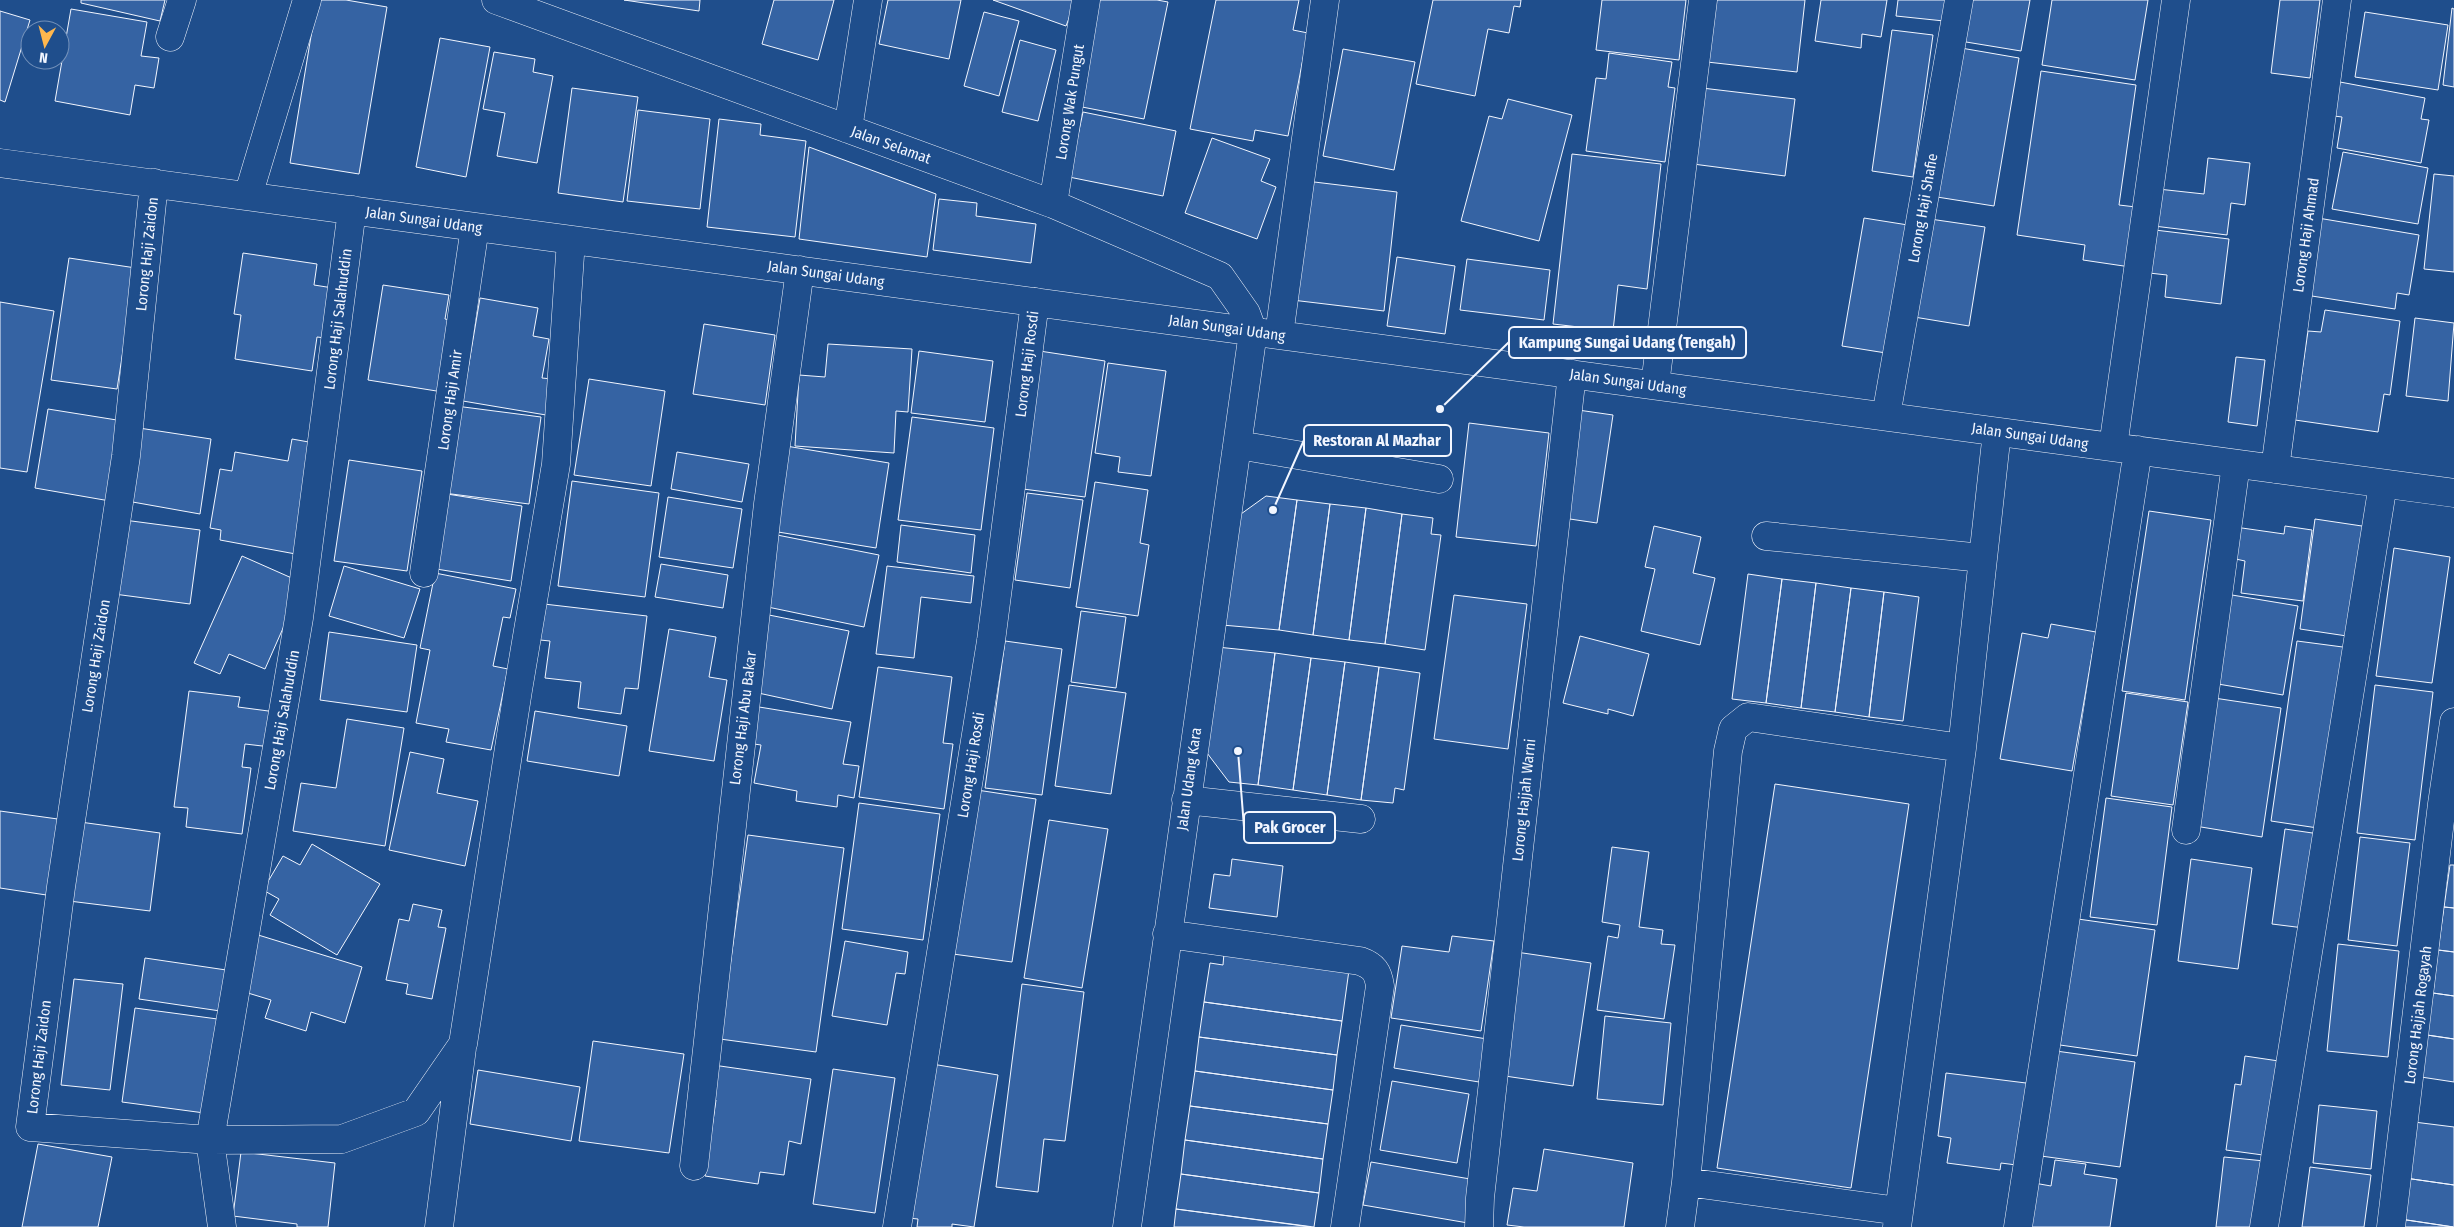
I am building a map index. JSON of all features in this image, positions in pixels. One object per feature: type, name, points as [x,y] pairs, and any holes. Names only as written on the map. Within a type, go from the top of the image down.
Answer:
[{"type":"street","points":[[170,37],[182,0]]},
{"type":"street","points":[[248,196],[307,0]]},
{"type":"street","name":"Jalan Selamat","points":[[496,0],[1053,204],[1220,276],[1246,313],[1266,333]]},
{"type":"street","points":[[848,129],[868,0]]},
{"type":"street","name":"Lorong Wak Pungut","points":[[1053,204],[1086,0]]},
{"type":"street","name":"Jalan Udang Kara","points":[[1128,1227],[1186,800],[1238,444],[1266,333],[1325,0]]},
{"type":"street","points":[[1655,385],[1703,0]]},
{"type":"street","name":"Lorong Haji Shafie","points":[[1886,416],[1959,0]]},
{"type":"street","points":[[2018,1227],[2126,449],[2176,0]]},
{"type":"street","name":"Lorong Haji Ahmad","points":[[2275,469],[2337,0]]},
{"type":"street","name":"Jalan Sungai Udang","points":[[0,163],[2454,493]]},
{"type":"street","name":"Lorong Haji Zaidon","points":[[154,183],[126,456],[61,886],[30,1127],[210,1140]]},
{"type":"street","name":"Lorong Haji Salahuddin","points":[[222,1227],[210,1140],[299,618],[352,210]]},
{"type":"street","name":"Lorong Haji Amir","points":[[424,573],[475,227]]},
{"type":"street","points":[[439,1227],[463,1044],[518,690],[556,464],[571,240]]},
{"type":"street","name":"Lorong Haji Abu Bakar","points":[[694,1166],[768,504],[800,270]]},
{"type":"street","name":"Lorong Haji Rosdi","points":[[897,1227],[990,640],[1035,302]]},
{"type":"street","name":"Lorong Hajjah Warni","points":[[1479,1227],[1480,1198],[1511,929],[1537,672],[1572,374]]},
{"type":"street","points":[[1686,1182],[1898,1219],[1962,748],[1996,432]]},
{"type":"street","points":[[1238,444],[1439,479]]},
{"type":"street","points":[[2186,830],[2236,464]]},
{"type":"street","points":[[2264,1227],[2384,484]]},
{"type":"street","points":[[1766,536],[1982,558]]},
{"type":"street","points":[[1680,1227],[1728,751],[1733,728],[1748,717],[1962,748]]},
{"type":"street","name":"Lorong Hajjah Rogayah","points":[[2391,1227],[2442,804],[2454,722]]},
{"type":"street","points":[[1186,800],[1361,818]]},
{"type":"street","points":[[1168,934],[1360,960],[1371,965],[1378,975],[1380,986],[1345,1227]]},
{"type":"street","points":[[210,1140],[342,1139],[416,1112],[463,1044]]},
{"type":"building","points":[[81,0],[165,0],[160,21],[81,3]]},
{"type":"building","points":[[317,0],[346,0],[387,7],[359,174],[290,163]]},
{"type":"building","points":[[624,0],[700,0],[699,11]]},
{"type":"building","points":[[774,0],[834,0],[818,60],[762,44]]},
{"type":"building","points":[[888,0],[961,0],[949,59],[879,44]]},
{"type":"building","points":[[993,0],[1076,0],[1066,26]]},
{"type":"building","points":[[1098,0],[1157,0],[1168,2],[1144,119],[1077,106]]},
{"type":"building","points":[[1216,0],[1299,0],[1293,30],[1308,33],[1288,136],[1255,130],[1253,141],[1190,129]]},
{"type":"building","points":[[1433,0],[1521,0],[1520,7],[1514,6],[1509,33],[1488,29],[1475,96],[1416,84]]},
{"type":"building","points":[[1602,0],[1686,0],[1679,60],[1596,50]]},
{"type":"building","points":[[1714,0],[1805,0],[1797,72],[1707,62]]},
{"type":"building","points":[[1821,0],[1887,0],[1881,37],[1862,34],[1861,48],[1815,41]]},
{"type":"building","points":[[1898,0],[1946,0],[1944,21],[1896,16]]},
{"type":"building","points":[[1966,0],[2030,0],[2021,51],[1960,41]]},
{"type":"building","points":[[2052,0],[2148,0],[2135,80],[2042,65]]},
{"type":"building","points":[[2280,0],[2320,0],[2310,78],[2271,73]]},
{"type":"building","points":[[2452,8],[2454,9],[2454,87],[2443,85]]},
{"type":"building","points":[[71,9],[147,22],[141,56],[159,58],[154,88],[135,85],[130,115],[55,101],[60,70],[70,70],[69,20]]},
{"type":"building","points":[[0,11],[30,20],[20,20],[20,53],[5,102],[0,100]]},
{"type":"building","points":[[984,12],[1019,21],[999,96],[964,86]]},
{"type":"building","points":[[2365,12],[2448,25],[2438,90],[2355,77]]},
{"type":"building","points":[[1892,30],[1933,35],[1913,177],[1872,171]]},
{"type":"building","points":[[440,38],[490,47],[466,177],[416,167]]},
{"type":"building","points":[[1020,40],[1056,50],[1038,121],[1002,112]]},
{"type":"building","points":[[1961,48],[2019,58],[1994,206],[1937,197]]},
{"type":"building","points":[[1343,49],[1415,62],[1394,170],[1323,156]]},
{"type":"building","points":[[494,52],[535,59],[533,72],[553,76],[537,163],[497,156],[505,113],[483,109]]},
{"type":"building","points":[[1609,53],[1672,62],[1668,87],[1675,88],[1665,162],[1586,151],[1596,78],[1606,79]]},
{"type":"building","points":[[2041,71],[2136,85],[2119,205],[2153,209],[2144,269],[2083,260],[2085,245],[2017,235]]},
{"type":"building","points":[[2340,82],[2425,98],[2421,119],[2429,120],[2421,163],[2337,148],[2342,117],[2334,116]]},
{"type":"building","points":[[572,88],[638,97],[623,202],[558,193]]},
{"type":"building","points":[[1702,88],[1795,99],[1785,176],[1693,164]]},
{"type":"building","points":[[1508,99],[1572,115],[1539,241],[1461,221],[1489,116],[1502,119]]},
{"type":"building","points":[[638,110],[710,119],[700,209],[627,201]]},
{"type":"building","points":[[1083,112],[1176,131],[1163,196],[1069,177]]},
{"type":"building","points":[[719,119],[761,124],[760,135],[806,141],[795,237],[707,227]]},
{"type":"building","points":[[1212,138],[1270,159],[1261,181],[1276,187],[1257,239],[1185,213]]},
{"type":"building","points":[[809,147],[936,194],[927,257],[799,239]]},
{"type":"building","points":[[2343,152],[2428,168],[2418,224],[2332,209]]},
{"type":"building","points":[[1572,154],[1661,164],[1647,289],[1618,285],[1613,331],[1553,324]]},
{"type":"building","points":[[2208,158],[2250,163],[2245,205],[2231,203],[2227,235],[2154,226],[2158,189],[2204,194]]},
{"type":"building","points":[[2434,174],[2454,176],[2454,272],[2424,269]]},
{"type":"building","points":[[1306,181],[1397,192],[1384,311],[1292,300]]},
{"type":"building","points":[[939,199],[977,203],[976,216],[1036,224],[1031,263],[933,250]]},
{"type":"building","points":[[2312,217],[2419,235],[2409,295],[2397,293],[2395,309],[2299,294]]},
{"type":"building","points":[[1864,218],[1908,225],[1886,353],[1842,346]]},
{"type":"building","points":[[1930,219],[1985,227],[1969,326],[1914,317]]},
{"type":"building","points":[[2155,230],[2229,239],[2221,304],[2165,297],[2167,275],[2149,273]]},
{"type":"building","points":[[243,253],[317,264],[314,285],[333,288],[326,338],[317,337],[312,371],[235,359],[241,315],[234,314]]},
{"type":"building","points":[[1397,257],[1455,266],[1445,334],[1387,326]]},
{"type":"building","points":[[69,258],[136,268],[117,389],[51,380]]},
{"type":"building","points":[[1467,259],[1550,270],[1544,320],[1460,310]]},
{"type":"building","points":[[383,285],[449,295],[445,319],[460,322],[449,393],[368,380]]},
{"type":"building","points":[[480,298],[538,308],[533,336],[549,339],[542,378],[552,379],[546,415],[451,399],[467,375]]},
{"type":"building","points":[[0,302],[54,311],[27,472],[0,468]]},
{"type":"building","points":[[2325,310],[2400,321],[2390,395],[2384,394],[2378,432],[2295,420],[2308,331],[2321,332]]},
{"type":"building","points":[[2415,318],[2454,323],[2448,401],[2406,396]]},
{"type":"building","points":[[704,324],[775,335],[765,405],[693,394]]},
{"type":"building","points":[[828,344],[912,349],[908,412],[896,411],[894,453],[795,446],[799,375],[825,377]]},
{"type":"building","points":[[1033,350],[1105,361],[1085,497],[1023,489]]},
{"type":"building","points":[[919,351],[993,361],[985,422],[911,413]]},
{"type":"building","points":[[2236,357],[2265,360],[2257,426],[2228,422]]},
{"type":"building","points":[[1108,363],[1166,371],[1151,476],[1118,472],[1120,457],[1095,453]]},
{"type":"building","points":[[589,379],[665,391],[651,486],[574,475]]},
{"type":"building","points":[[448,405],[541,417],[529,504],[436,492]]},
{"type":"building","points":[[48,409],[123,421],[110,501],[35,488]]},
{"type":"building","points":[[1578,410],[1613,415],[1597,523],[1563,518]]},
{"type":"building","points":[[912,417],[994,428],[981,530],[898,520]]},
{"type":"building","points":[[1469,423],[1549,433],[1536,546],[1456,537]]},
{"type":"building","points":[[139,428],[211,439],[200,514],[127,501]]},
{"type":"building","points":[[292,439],[320,444],[301,555],[220,540],[221,530],[210,528],[220,469],[232,471],[235,452],[288,461]]},
{"type":"building","points":[[786,446],[889,463],[876,548],[772,531]]},
{"type":"building","points":[[677,452],[749,464],[742,502],[671,489]]},
{"type":"building","points":[[349,460],[422,471],[407,571],[334,561]]},
{"type":"building","points":[[572,481],[659,493],[645,597],[558,586]]},
{"type":"building","points":[[1095,482],[1148,490],[1140,543],[1149,545],[1138,616],[1076,607]]},
{"type":"building","points":[[441,493],[522,506],[511,581],[430,568]]},
{"type":"building","points":[[1027,493],[1083,500],[1070,588],[1015,580]]},
{"type":"building","points":[[1266,496],[1297,500],[1279,630],[1222,625],[1234,519]]},
{"type":"building","points":[[668,497],[742,509],[733,568],[659,557]]},
{"type":"building","points":[[1297,500],[1330,504],[1313,635],[1279,630]]},
{"type":"building","points":[[1330,504],[1366,508],[1349,640],[1313,635]]},
{"type":"building","points":[[1366,508],[1402,514],[1385,644],[1349,640]]},
{"type":"building","points":[[2149,511],[2211,520],[2185,700],[2122,691]]},
{"type":"building","points":[[1402,514],[1433,518],[1431,534],[1441,535],[1425,650],[1385,644]]},
{"type":"building","points":[[2315,519],[2382,529],[2367,639],[2300,629]]},
{"type":"building","points":[[124,520],[200,530],[190,604],[114,594]]},
{"type":"building","points":[[901,525],[975,535],[971,573],[897,562]]},
{"type":"building","points":[[1654,526],[1701,537],[1693,573],[1715,578],[1700,645],[1641,631],[1655,569],[1645,567]]},
{"type":"building","points":[[2285,526],[2312,530],[2303,601],[2241,593],[2245,561],[2231,558],[2235,527],[2284,534]]},
{"type":"building","points":[[772,534],[879,555],[864,627],[758,605]]},
{"type":"building","points":[[2394,548],[2450,557],[2432,683],[2376,676]]},
{"type":"building","points":[[242,556],[303,583],[265,669],[229,654],[220,674],[194,663]]},
{"type":"building","points":[[661,564],[728,575],[723,608],[655,597]]},
{"type":"building","points":[[344,566],[420,589],[404,638],[329,616]]},
{"type":"building","points":[[887,566],[974,576],[971,603],[921,597],[914,658],[876,654]]},
{"type":"building","points":[[435,573],[516,589],[510,618],[503,617],[493,666],[508,669],[491,750],[446,742],[449,729],[416,723],[430,650],[420,648]]},
{"type":"building","points":[[1748,574],[1782,579],[1766,703],[1732,699]]},
{"type":"building","points":[[1782,579],[1816,583],[1801,708],[1766,703]]},
{"type":"building","points":[[1816,583],[1851,588],[1835,712],[1801,708]]},
{"type":"building","points":[[1851,588],[1884,592],[1869,717],[1835,712]]},
{"type":"building","points":[[1884,592],[1919,597],[1903,721],[1869,717]]},
{"type":"building","points":[[2226,594],[2298,606],[2283,695],[2212,683]]},
{"type":"building","points":[[1454,595],[1527,604],[1508,749],[1434,739]]},
{"type":"building","points":[[544,604],[647,616],[638,689],[625,688],[621,714],[578,708],[581,682],[545,678],[550,641],[540,640]]},
{"type":"building","points":[[1081,611],[1126,617],[1116,688],[1071,682]]},
{"type":"building","points":[[764,614],[849,631],[832,709],[749,691]]},
{"type":"building","points":[[2051,624],[2096,632],[2072,771],[2000,759],[2022,633],[2048,638]]},
{"type":"building","points":[[669,629],[716,637],[709,677],[727,680],[714,761],[649,751]]},
{"type":"building","points":[[329,632],[417,645],[407,712],[320,700]]},
{"type":"building","points":[[1580,636],[1649,654],[1633,716],[1608,709],[1608,714],[1563,703]]},
{"type":"building","points":[[1005,641],[1062,649],[1042,795],[985,788]]},
{"type":"building","points":[[2297,641],[2358,649],[2331,830],[2271,821]]},
{"type":"building","points":[[1217,647],[1275,653],[1258,785],[1229,782],[1204,749]]},
{"type":"building","points":[[1275,653],[1311,658],[1293,790],[1258,785]]},
{"type":"building","points":[[1311,658],[1345,662],[1327,795],[1293,790]]},
{"type":"building","points":[[1345,662],[1379,667],[1361,800],[1327,795]]},
{"type":"building","points":[[878,667],[952,677],[943,743],[953,744],[944,809],[859,797]]},
{"type":"building","points":[[1379,667],[1420,673],[1404,790],[1395,788],[1393,803],[1361,800]]},
{"type":"building","points":[[1069,685],[1126,693],[1111,794],[1055,786]]},
{"type":"building","points":[[2375,685],[2433,692],[2415,840],[2357,833]]},
{"type":"building","points":[[189,691],[240,697],[238,707],[276,712],[271,747],[245,744],[242,767],[251,768],[242,834],[186,827],[188,808],[174,807]]},
{"type":"building","points":[[2126,693],[2188,702],[2173,805],[2111,796]]},
{"type":"building","points":[[2214,698],[2281,708],[2262,837],[2195,826]]},
{"type":"building","points":[[753,706],[851,722],[843,764],[859,766],[854,798],[838,795],[837,807],[796,801],[797,791],[754,783],[761,745],[747,743]]},
{"type":"building","points":[[535,711],[627,726],[619,776],[527,761]]},
{"type":"building","points":[[347,719],[404,728],[385,846],[293,831],[301,783],[336,788]]},
{"type":"building","points":[[410,752],[444,759],[437,793],[478,801],[465,866],[389,850]]},
{"type":"building","points":[[1775,784],[1909,804],[1851,1188],[1717,1168]]},
{"type":"building","points":[[977,790],[1036,799],[1012,962],[953,954]]},
{"type":"building","points":[[2106,798],[2172,807],[2157,925],[2090,917]]},
{"type":"building","points":[[859,803],[940,814],[923,940],[842,929]]},
{"type":"building","points":[[0,811],[65,820],[53,896],[0,888]]},
{"type":"building","points":[[1049,820],[1108,829],[1082,988],[1024,978]]},
{"type":"building","points":[[80,822],[160,833],[150,911],[69,901]]},
{"type":"building","points":[[2285,829],[2333,836],[2320,930],[2272,924]]},
{"type":"building","points":[[748,835],[844,848],[816,1052],[720,1039]]},
{"type":"building","points":[[2360,837],[2410,843],[2397,946],[2348,940]]},
{"type":"building","points":[[312,844],[380,884],[337,955],[270,915],[279,899],[263,890],[283,856],[300,865]]},
{"type":"building","points":[[1612,847],[1649,852],[1639,927],[1663,930],[1661,944],[1675,945],[1664,1019],[1597,1010],[1608,936],[1618,938],[1620,925],[1602,922]]},
{"type":"building","points":[[1232,859],[1283,866],[1277,917],[1209,908],[1214,874],[1230,876]]},
{"type":"building","points":[[2191,859],[2252,868],[2238,969],[2178,961]]},
{"type":"building","points":[[2450,865],[2454,865],[2454,908],[2444,907]]},
{"type":"building","points":[[413,904],[442,910],[438,927],[446,928],[432,999],[406,994],[408,984],[386,980],[399,919],[409,921]]},
{"type":"building","points":[[2444,907],[2454,908],[2454,952],[2438,950]]},
{"type":"building","points":[[2078,919],[2155,930],[2137,1056],[2060,1045]]},
{"type":"building","points":[[255,934],[362,967],[345,1023],[311,1012],[306,1031],[265,1018],[271,1000],[238,990]]},
{"type":"building","points":[[1452,936],[1494,941],[1481,1031],[1391,1018],[1402,946],[1449,952]]},
{"type":"building","points":[[845,941],[908,952],[905,974],[896,973],[887,1025],[832,1016]]},
{"type":"building","points":[[2338,944],[2399,951],[2388,1057],[2327,1051]]},
{"type":"building","points":[[2438,950],[2454,952],[2454,996],[2433,993]]},
{"type":"building","points":[[1516,952],[1591,963],[1573,1086],[1498,1075]]},
{"type":"building","points":[[1224,953],[1349,970],[1342,1021],[1204,1002],[1210,963],[1223,965]]},
{"type":"building","points":[[145,958],[233,971],[227,1012],[139,999]]},
{"type":"building","points":[[74,979],[123,984],[110,1090],[61,1085]]},
{"type":"building","points":[[1022,984],[1084,992],[1065,1141],[1044,1139],[1038,1192],[996,1187]]},
{"type":"building","points":[[2433,993],[2454,996],[2454,1039],[2427,1035]]},
{"type":"building","points":[[1204,1002],[1342,1021],[1337,1055],[1199,1037]]},
{"type":"building","points":[[135,1008],[225,1020],[212,1114],[122,1102]]},
{"type":"building","points":[[1605,1016],[1671,1023],[1663,1105],[1597,1099]]},
{"type":"building","points":[[1401,1025],[1487,1039],[1479,1082],[1394,1068]]},
{"type":"building","points":[[2427,1035],[2454,1039],[2454,1082],[2421,1077]]},
{"type":"building","points":[[1199,1037],[1337,1055],[1333,1090],[1195,1071]]},
{"type":"building","points":[[593,1041],[684,1054],[669,1153],[579,1141]]},
{"type":"building","points":[[2056,1051],[2135,1062],[2120,1167],[2041,1156]]},
{"type":"building","points":[[2245,1056],[2299,1064],[2285,1158],[2226,1150],[2235,1084],[2241,1085]]},
{"type":"building","points":[[932,1064],[998,1075],[974,1227],[952,1224],[952,1227],[917,1227],[918,1219],[908,1218]]},
{"type":"building","points":[[713,1065],[811,1079],[801,1144],[789,1141],[784,1175],[760,1172],[758,1184],[705,1176],[716,1100],[709,1099]]},
{"type":"building","points":[[833,1069],[895,1078],[875,1213],[813,1204]]},
{"type":"building","points":[[478,1070],[580,1087],[571,1141],[470,1124]]},
{"type":"building","points":[[1195,1071],[1333,1090],[1328,1124],[1190,1106]]},
{"type":"building","points":[[1946,1073],[2034,1084],[2024,1166],[2001,1163],[2000,1170],[1947,1163],[1951,1138],[1938,1136]]},
{"type":"building","points":[[1392,1081],[1469,1094],[1457,1163],[1380,1150]]},
{"type":"building","points":[[2319,1105],[2377,1111],[2371,1169],[2313,1163]]},
{"type":"building","points":[[1190,1106],[1328,1124],[1323,1159],[1185,1140]]},
{"type":"building","points":[[2414,1122],[2454,1127],[2454,1185],[2405,1178]]},
{"type":"building","points":[[1185,1140],[1323,1159],[1319,1193],[1181,1174]]},
{"type":"building","points":[[38,1144],[112,1157],[98,1227],[22,1227]]},
{"type":"building","points":[[1544,1149],[1633,1163],[1624,1227],[1524,1227],[1507,1225],[1513,1188],[1537,1191]]},
{"type":"building","points":[[241,1152],[335,1163],[328,1227],[297,1227],[297,1224],[233,1216]]},
{"type":"building","points":[[2224,1157],[2285,1163],[2277,1227],[2216,1227]]},
{"type":"building","points":[[2055,1160],[2086,1164],[2084,1174],[2117,1179],[2110,1227],[2027,1227],[2034,1183],[2051,1186]]},
{"type":"building","points":[[1371,1162],[1476,1180],[1468,1223],[1363,1205]]},
{"type":"building","points":[[2310,1167],[2371,1175],[2364,1227],[2302,1227]]},
{"type":"building","points":[[1181,1174],[1319,1193],[1314,1227],[1176,1209]]},
{"type":"building","points":[[2405,1178],[2454,1185],[2454,1227],[2400,1219]]},
{"type":"building","points":[[1176,1209],[1311,1227],[1174,1227]]},
{"type":"building","points":[[2400,1219],[2453,1227],[2399,1227]]},
{"type":"place","name":"Kampung Sungai Udang (Tengah)","points":[[1440,409]]},
{"type":"place","name":"Restoran Al Mazhar","points":[[1273,510]]},
{"type":"place","name":"Pak Grocer","points":[[1238,751]]}]
